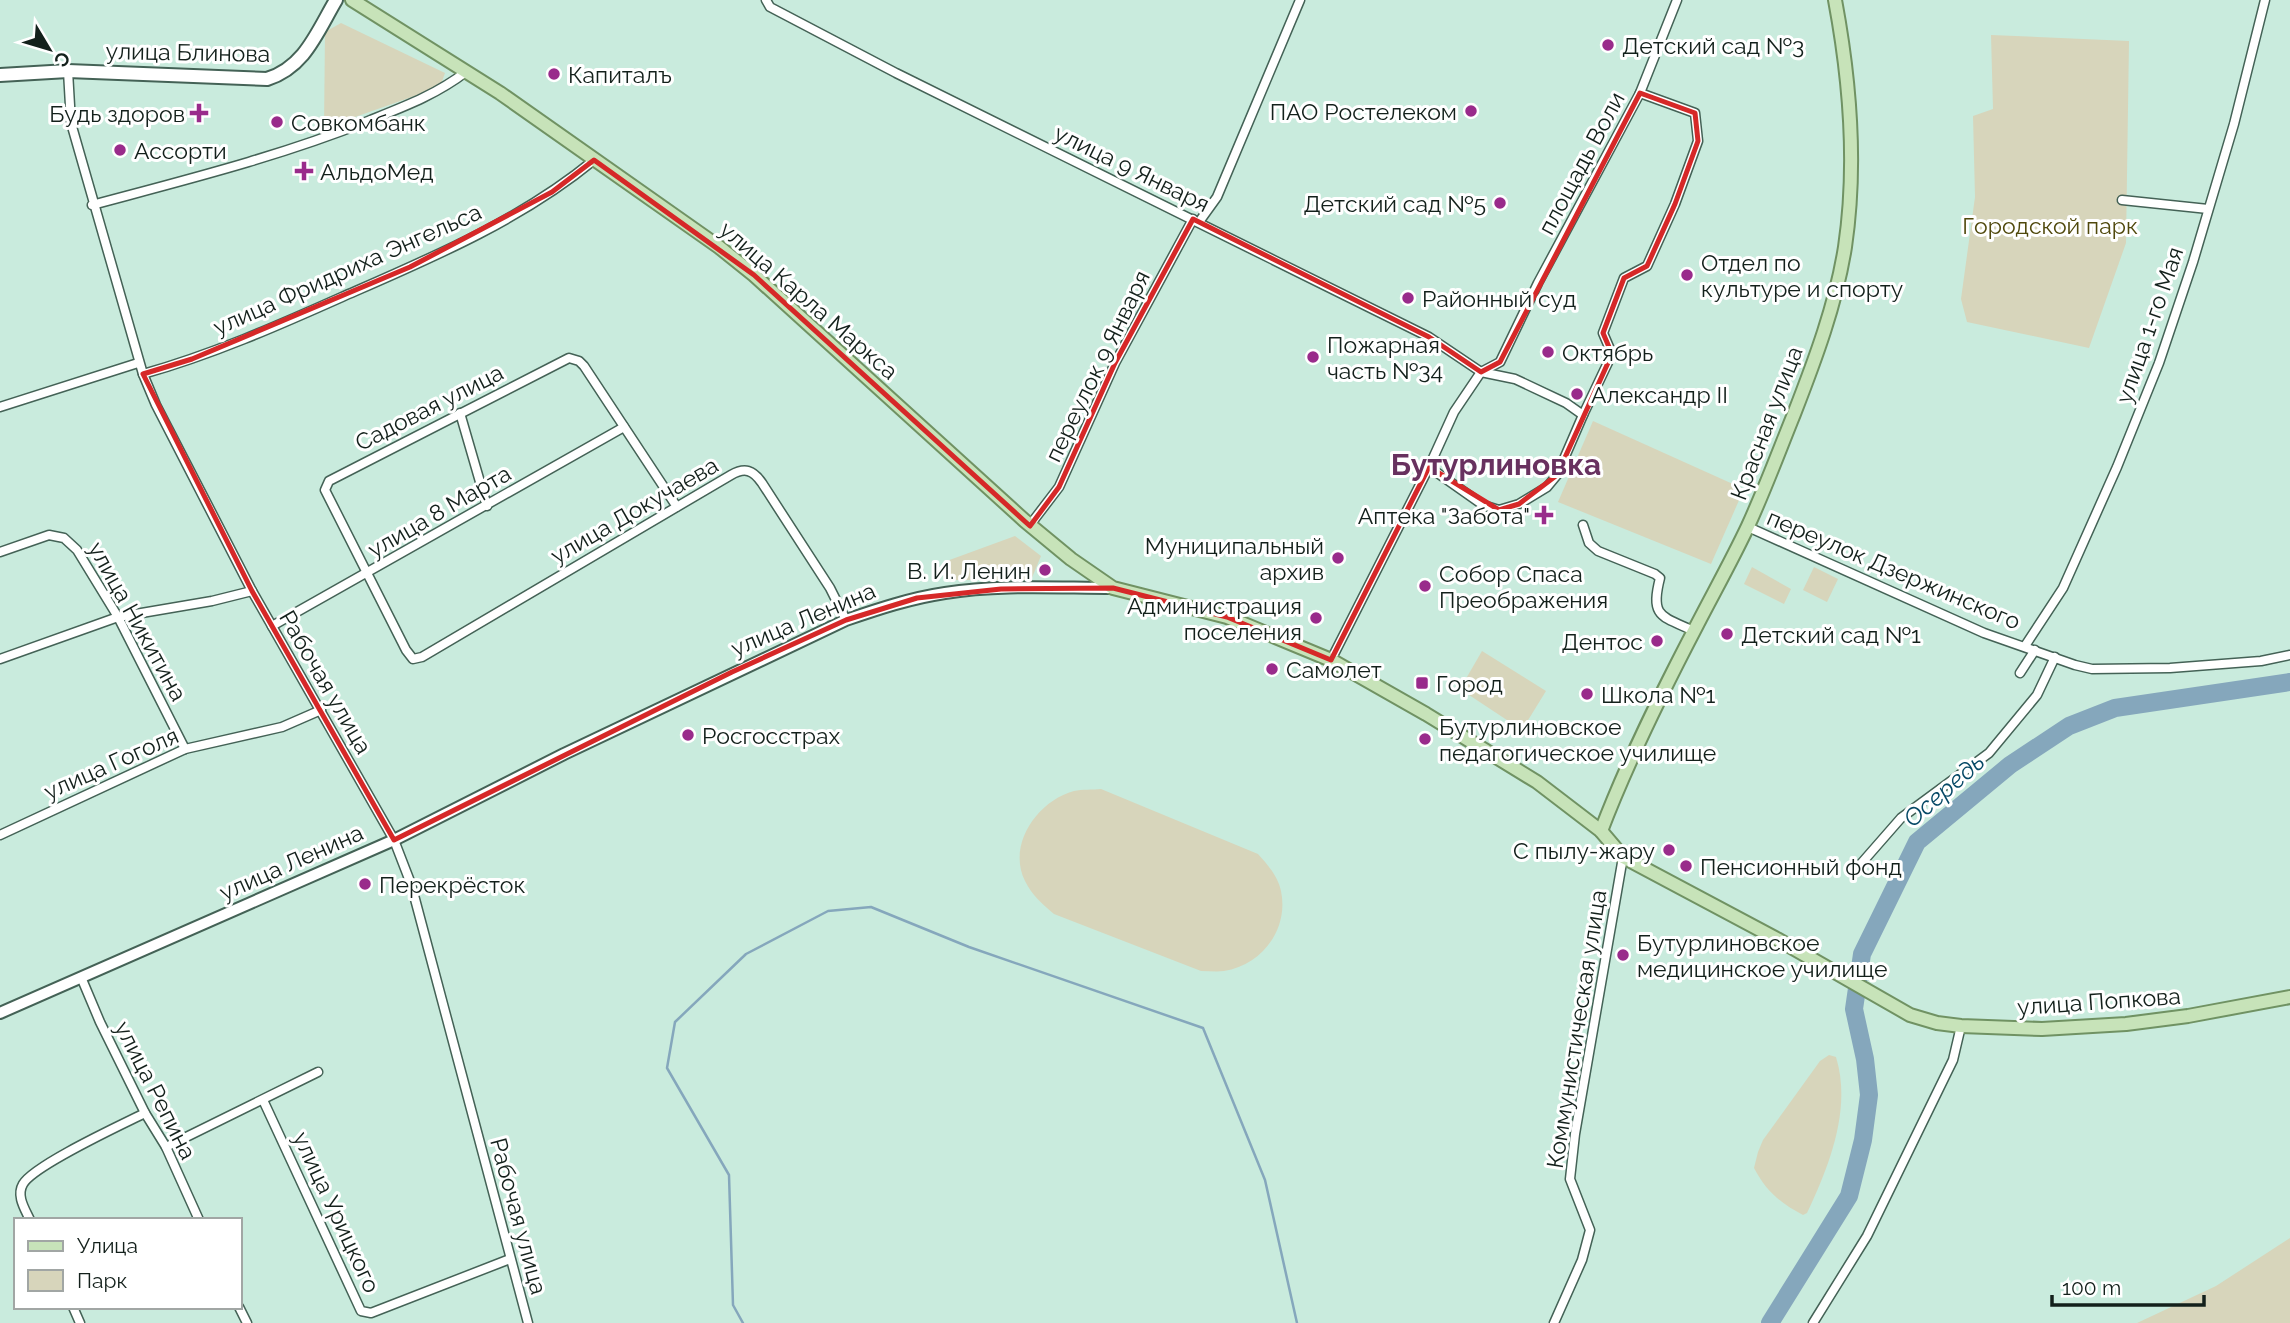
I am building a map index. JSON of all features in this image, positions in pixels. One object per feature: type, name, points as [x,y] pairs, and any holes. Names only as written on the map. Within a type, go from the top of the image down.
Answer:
[{"type":"main road","name":"улица Блинова","points":[[0,75],[68,71],[267,79],[289,70],[299,60],[336,0]]},
{"type":"main road","name":"улица Карла Маркса","points":[[352,0],[467,71],[719,247],[754,275],[1030,525],[1071,559],[1113,588]]},
{"type":"main road","name":"Красная улица","points":[[1601,831],[1616,793],[1694,631],[1748,527],[1811,369],[1833,300],[1844,248],[1851,178],[1842,36],[1835,0]]},
{"type":"main road","name":"улица Ленина","points":[[1113,588],[1227,617],[1331,660],[1537,782],[1601,831],[1623,858],[1808,956],[1910,1015]]},
{"type":"main road","name":"улица Попкова","points":[[1910,1015],[1937,1023],[1961,1026],[2042,1029],[2126,1024],[2188,1016],[2290,997]]},
{"type":"street","name":"улица 9 Января","points":[[766,0],[770,7],[896,73],[1429,337],[1481,372]]},
{"type":"street","name":"переулок 9 Января","points":[[1030,525],[1059,488],[1115,363],[1196,221],[1217,197],[1300,0]]},
{"type":"street","points":[[1640,93],[1677,0]]},
{"type":"street","name":"улица 1-го Мая","points":[[2025,646],[2063,588],[2118,467],[2159,363],[2234,124],[2265,0]]},
{"type":"street","name":"Рабочая улица","points":[[68,71],[71,123],[92,205],[142,374],[252,591],[394,840],[411,884],[528,1323]]},
{"type":"street","points":[[92,205],[278,155],[315,142],[423,99],[467,71]]},
{"type":"street","name":"площадь Воли","points":[[1331,660],[1454,412],[1481,372],[1500,362],[1538,283],[1640,93],[1695,113],[1698,141],[1675,204],[1647,266],[1624,278],[1603,333],[1612,354],[1557,475],[1547,487],[1519,504],[1499,510],[1483,505],[1429,467]]},
{"type":"street","name":"улица Фридриха Энгельса","points":[[142,374],[192,359],[410,267],[493,226],[552,192],[594,160]]},
{"type":"street","points":[[2122,200],[2208,209]]},
{"type":"street","name":"Садовая улица","points":[[422,657],[413,659],[408,654],[366,575],[327,498],[325,490],[329,481],[569,358],[584,366],[677,507]]},
{"type":"street","points":[[0,407],[138,363]]},
{"type":"street","points":[[1481,372],[1515,379],[1566,403],[1583,415]]},
{"type":"street","points":[[460,413],[487,506]]},
{"type":"street","name":"улица 8 Марта","points":[[272,626],[624,427]]},
{"type":"street","name":"улица Докучаева","points":[[422,657],[738,471],[751,471],[762,483],[830,588],[846,620]]},
{"type":"street","points":[[1583,525],[1589,543],[1598,551],[1656,574],[1660,578],[1655,601],[1658,611],[1669,620],[1694,631]]},
{"type":"street","name":"переулок Дзержинского","points":[[1748,527],[1984,633],[2092,669],[2183,667],[2261,661],[2290,655]]},
{"type":"street","name":"улица Никитина","points":[[0,552],[49,535],[64,538],[77,550],[118,617],[186,749]]},
{"type":"street","name":"улица Ленина","points":[[0,1013],[394,840],[576,748],[846,620],[888,605],[948,592],[1113,588]]},
{"type":"street","points":[[0,659],[118,617],[212,601],[252,591]]},
{"type":"street","points":[[2020,673],[2035,650]]},
{"type":"street","points":[[1859,866],[1900,818],[1989,753],[2037,695],[2055,657]]},
{"type":"street","name":"улица Гоголя","points":[[1,834],[186,749],[282,727],[321,710]]},
{"type":"street","name":"Коммунистическая улица","points":[[1555,1323],[1582,1260],[1590,1230],[1570,1179],[1575,1135],[1623,858]]},
{"type":"street","name":"улица Репина","points":[[81,977],[100,1022],[145,1113],[166,1147],[198,1218]]},
{"type":"street","points":[[1813,1323],[1867,1236],[1939,1092],[1953,1060],[1961,1026]]},
{"type":"street","points":[[166,1147],[318,1072]]},
{"type":"street","name":"улица Урицкого","points":[[263,1100],[361,1311],[371,1313],[510,1259]]},
{"type":"street","points":[[29,1218],[20,1195],[22,1185],[30,1176],[71,1151],[145,1113]]},
{"type":"highlighted area","points":[[1640,93],[1695,113],[1698,141],[1675,204],[1647,266],[1624,278],[1603,333],[1612,354],[1557,475],[1519,504],[1499,510],[1429,467],[1331,660],[1227,617],[1113,588],[1001,589],[917,598],[846,620],[732,672],[394,840],[252,591],[143,374],[192,359],[410,267],[552,192],[594,160],[754,275],[1030,526],[1059,487],[1115,363],[1193,219],[1429,337],[1481,372],[1500,362]]},
{"type":"green space","points":[[341,23],[445,73],[440,87],[324,128],[325,32]]},
{"type":"green space","name":"Городской парк","points":[[1991,35],[2129,41],[2126,243],[2089,348],[1967,322],[1961,299],[1975,197],[1973,116],[1993,109]]},
{"type":"green space","points":[[1593,421],[1744,489],[1711,564],[1558,502]]},
{"type":"green space","points":[[1015,536],[1041,556],[1031,580],[946,580],[944,562]]},
{"type":"green space","points":[[1752,567],[1791,589],[1784,604],[1744,584]]},
{"type":"green space","points":[[1814,567],[1838,579],[1827,602],[1803,590]]},
{"type":"green space","points":[[1482,651],[1546,691],[1522,730],[1460,689]]},
{"type":"green space","points":[[1101,789],[1258,854],[1277,880],[1282,905],[1281,919],[1276,931],[1261,953],[1238,967],[1221,971],[1201,971],[1054,914],[1038,899],[1025,881],[1020,867],[1023,839],[1029,826],[1037,814],[1061,796],[1077,790]]},
{"type":"green space","points":[[1829,1055],[1836,1057],[1840,1077],[1840,1117],[1823,1176],[1807,1213],[1803,1215],[1774,1196],[1754,1168],[1763,1140],[1820,1061]]},
{"type":"green space","points":[[2290,1238],[2290,1323],[2137,1323],[2216,1286]]},
{"type":"waterway","name":"Осередь","points":[[1770,1323],[1849,1196],[1863,1140],[1869,1095],[1865,1059],[1854,1009],[1862,954],[1917,842],[2010,765],[2069,726],[2115,708],[2290,682]]},
{"type":"waterway","points":[[743,1323],[733,1305],[729,1175],[667,1068],[675,1022],[746,954],[828,911],[871,907],[969,947],[1203,1028],[1265,1180],[1297,1323]]},
{"type":"place","name":"Детский сад №3","points":[[1608,45]]},
{"type":"place","name":"Капиталъ","points":[[554,74]]},
{"type":"place","name":"ПАО Ростелеком","points":[[1471,111]]},
{"type":"place","name":"Будь здоров","points":[[199,113]]},
{"type":"place","name":"Совкомбанк","points":[[277,122]]},
{"type":"place","name":"Ассорти","points":[[120,150]]},
{"type":"place","name":"АльдоМед","points":[[304,171]]},
{"type":"place","name":"Детский сад №5","points":[[1500,203]]},
{"type":"place","name":"Отдел по культуре и спорту","points":[[1687,275]]},
{"type":"place","name":"Районный суд","points":[[1408,298]]},
{"type":"place","name":"Октябрь","points":[[1548,352]]},
{"type":"place","name":"Пожарная часть №34","points":[[1313,357]]},
{"type":"place","name":"Александр II","points":[[1577,394]]},
{"type":"place","name":"Аптека \"Забота\"","points":[[1544,515]]},
{"type":"place","name":"Муниципальный архив","points":[[1338,558]]},
{"type":"place","name":"В. И. Ленин","points":[[1045,570]]},
{"type":"place","name":"Собор Спаса Преображения","points":[[1425,586]]},
{"type":"place","name":"Администрация поселения","points":[[1316,618]]},
{"type":"place","name":"Детский сад №1","points":[[1727,634]]},
{"type":"place","name":"Дентос","points":[[1657,641]]},
{"type":"place","name":"Самолет","points":[[1272,669]]},
{"type":"place","name":"Город","points":[[1422,683]]},
{"type":"place","name":"Школа №1","points":[[1587,694]]},
{"type":"place","name":"Росгосстрах","points":[[688,735]]},
{"type":"place","name":"Бутурлиновское педагогическое училище","points":[[1425,739]]},
{"type":"place","name":"С пылу-жару","points":[[1669,850]]},
{"type":"place","name":"Пенсионный фонд","points":[[1686,866]]},
{"type":"place","name":"Перекрёсток","points":[[365,884]]},
{"type":"place","name":"Бутурлиновское медицинское училище","points":[[1623,955]]},
{"type":"district","name":"Бутурлиновка","points":[[1496,464]]}]
